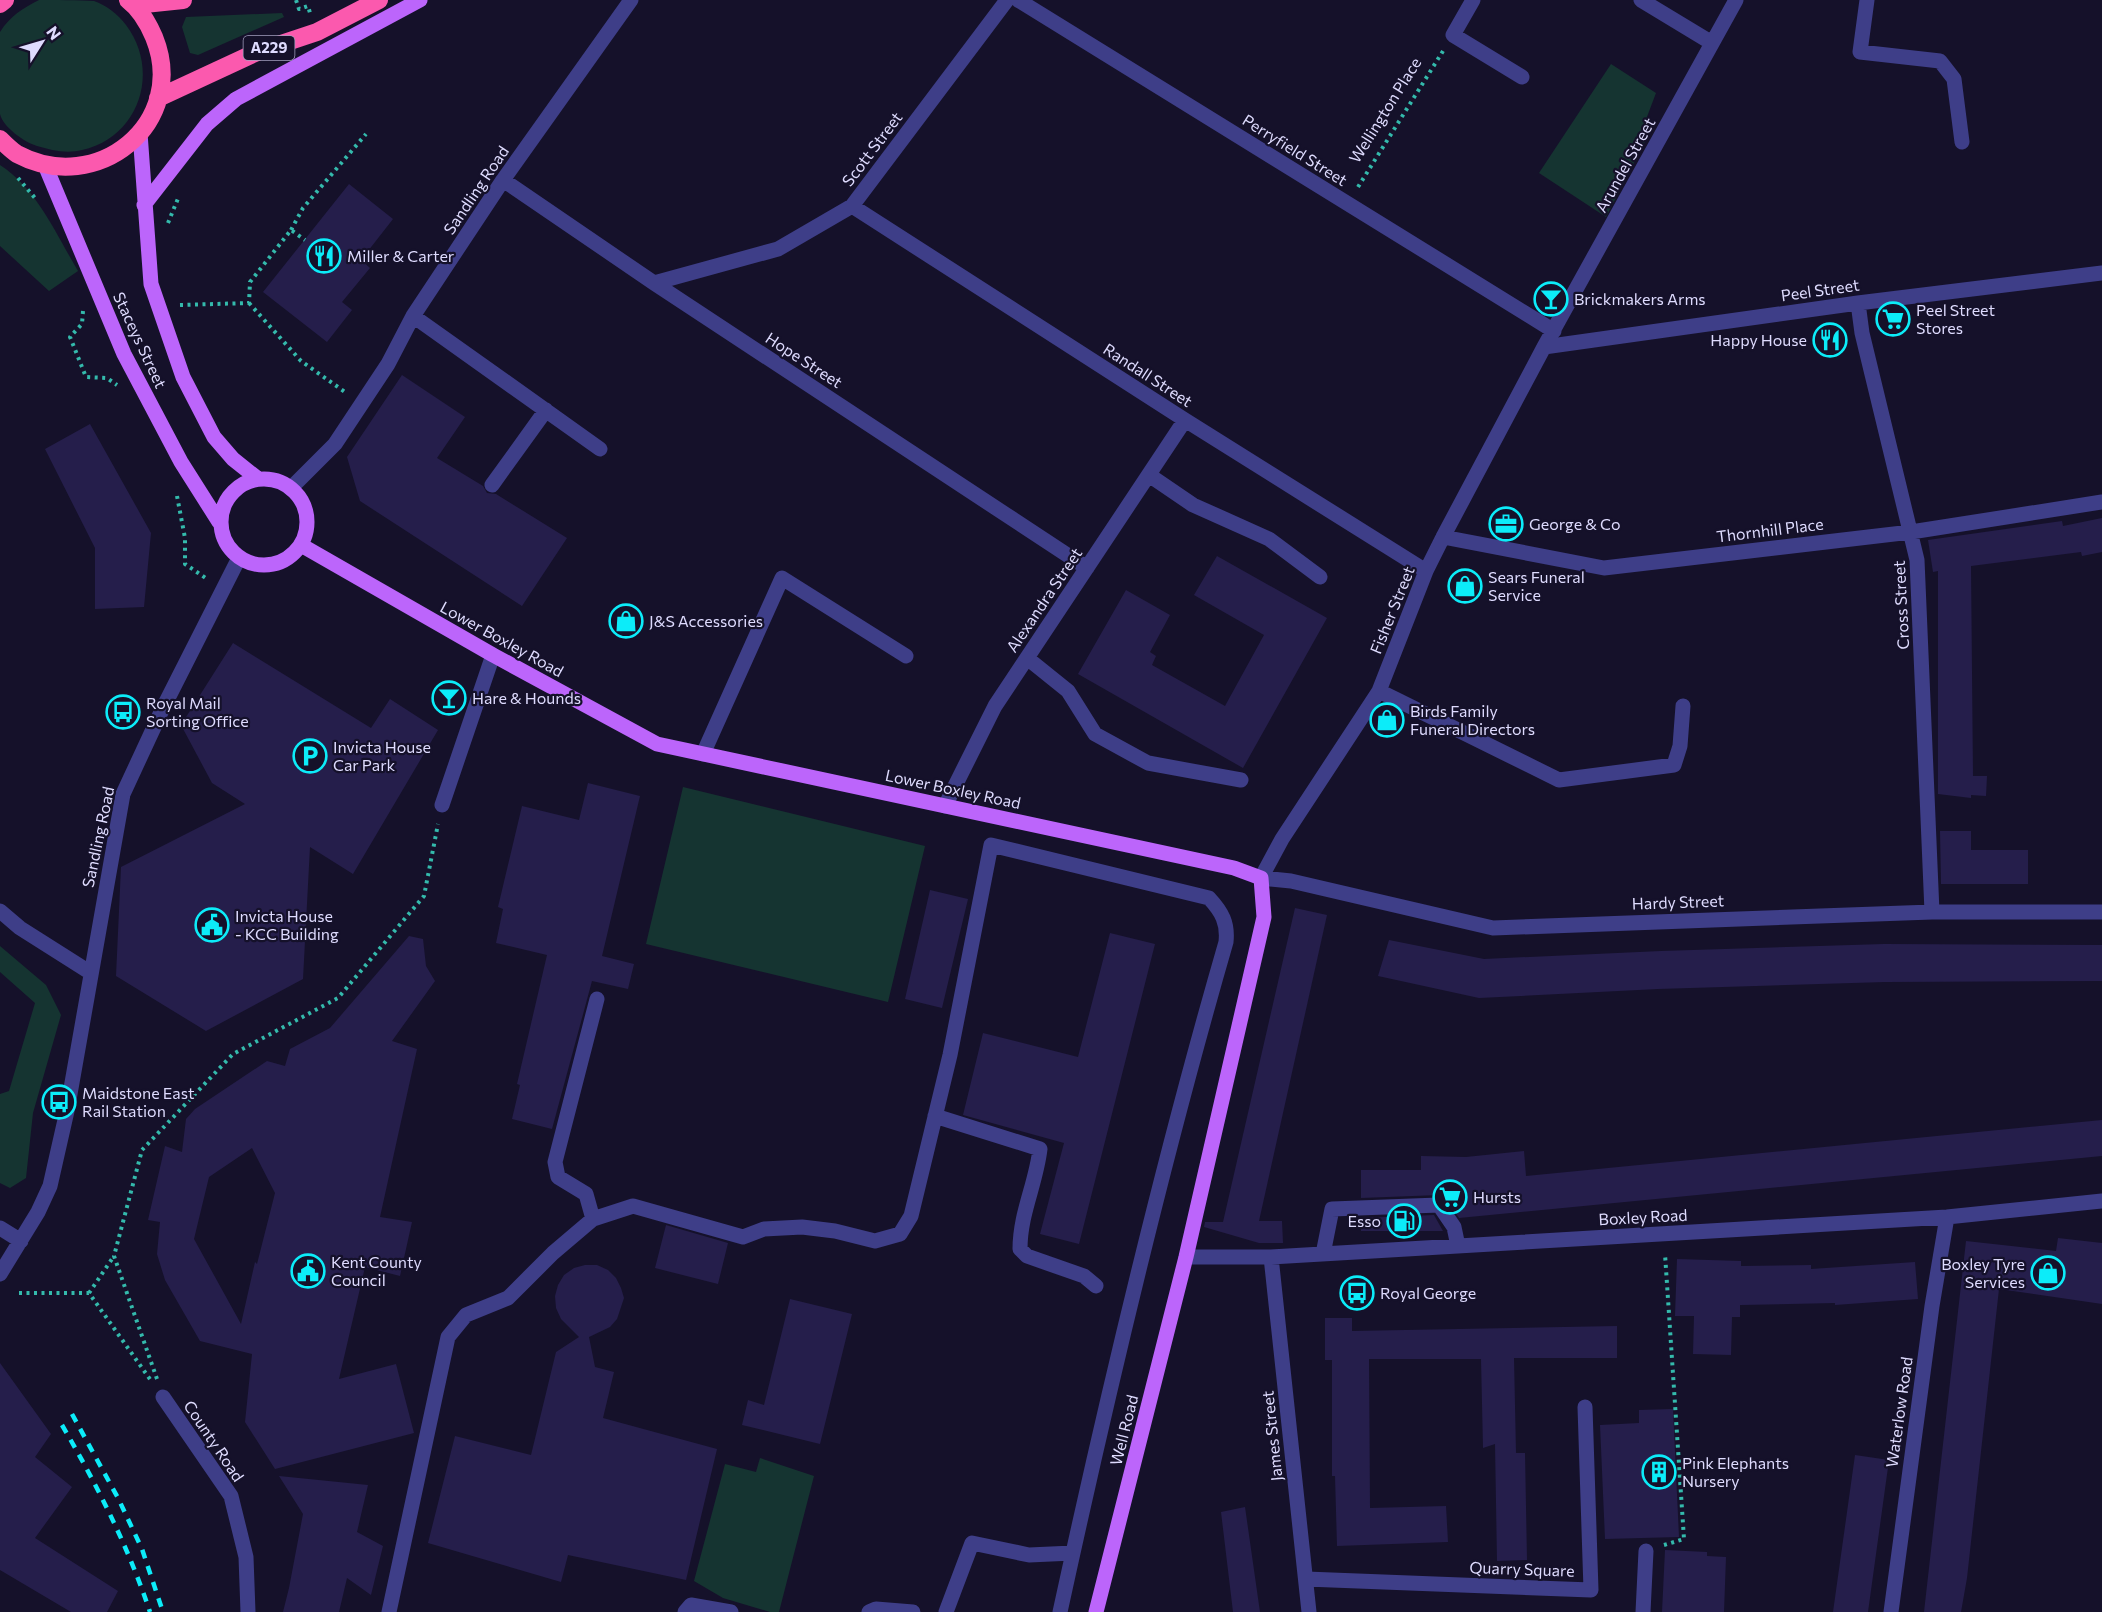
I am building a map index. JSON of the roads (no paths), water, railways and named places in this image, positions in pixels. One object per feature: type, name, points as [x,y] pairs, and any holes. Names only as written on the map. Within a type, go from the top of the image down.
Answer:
[{"type":"highway","points":[[0,4],[5,0]]},
{"type":"highway","points":[[131,3],[183,0]]},
{"type":"highway","name":"A229","points":[[158,98],[257,52],[317,32],[379,0]]},
{"type":"highway","points":[[0,139],[16,153],[45,165],[72,167],[97,163],[121,151],[140,133],[151,116],[158,98],[162,73],[159,49],[149,26],[131,3]]},
{"type":"main road","points":[[144,205],[207,124],[236,99],[420,0]]},
{"type":"main road","name":"Staceys Street","points":[[140,133],[151,284],[183,377],[214,437],[233,459],[257,478]]},
{"type":"main road","name":"Staceys Street","points":[[45,165],[124,354],[181,462],[219,522]]},
{"type":"main road","points":[[257,478],[269,478],[291,488],[300,497],[308,521],[301,545],[279,562],[266,565],[252,564],[239,558],[228,548],[219,522],[223,505],[231,492],[243,483],[257,478]]},
{"type":"main road","name":"Lower Boxley Road","points":[[301,545],[493,655],[657,744],[1234,868],[1261,878]]},
{"type":"main road","points":[[1186,1257],[1264,917],[1261,878]]},
{"type":"main road","name":"Well Road","points":[[1096,1612],[1186,1257]]},
{"type":"street","name":"Sandling Road","points":[[291,488],[335,444],[388,364],[413,316],[503,180],[631,0]]},
{"type":"street","name":"Scott Street","points":[[654,283],[778,249],[852,206],[1007,0]]},
{"type":"street","name":"Perryfield Street","points":[[1018,0],[1554,331]]},
{"type":"street","points":[[1473,0],[1453,35],[1522,77]]},
{"type":"street","points":[[1641,0],[1712,43]]},
{"type":"street","name":"Arundel Street","points":[[1544,347],[1736,0]]},
{"type":"street","points":[[1867,0],[1860,52],[1940,61],[1954,79],[1962,142]]},
{"type":"street","name":"Hope Street","points":[[503,180],[654,283],[1087,568]]},
{"type":"street","name":"Randall Street","points":[[852,206],[1185,420],[1426,571]]},
{"type":"street","name":"Peel Street","points":[[1544,347],[1858,303],[2102,273]]},
{"type":"street","name":"Cross Street","points":[[1858,303],[1862,333],[1917,560],[1932,912]]},
{"type":"street","points":[[413,316],[600,449]]},
{"type":"street","name":"Fisher Street","points":[[1261,878],[1282,839],[1379,691],[1426,571],[1544,347]]},
{"type":"street","points":[[492,485],[546,411]]},
{"type":"street","name":"Alexandra Street","points":[[945,806],[995,706],[1185,420]]},
{"type":"street","points":[[1149,475],[1193,505],[1269,539],[1320,577]]},
{"type":"street","name":"Thornhill Place","points":[[1443,537],[1604,568],[1911,532],[2102,502]]},
{"type":"street","name":"Sandling Road","points":[[0,1274],[21,1241],[50,1186],[67,1111],[123,794],[162,710],[239,558]]},
{"type":"street","points":[[703,754],[782,578],[906,656]]},
{"type":"street","points":[[442,805],[493,655]]},
{"type":"street","points":[[1027,658],[1068,691],[1095,734],[1148,762],[1241,780]]},
{"type":"street","points":[[1379,691],[1558,780],[1674,765],[1680,746],[1683,706]]},
{"type":"street","points":[[389,1612],[448,1337],[466,1315],[508,1298],[553,1253],[593,1219],[633,1206],[743,1237],[764,1229],[802,1227],[835,1231],[875,1241],[900,1234],[911,1216],[950,1055],[991,845],[1209,898],[1221,911],[1227,927],[1226,942],[1199,1036],[1110,1386],[1060,1612]]},
{"type":"street","name":"Hardy Street","points":[[1261,878],[1291,881],[1493,928],[1932,912],[2102,912]]},
{"type":"street","points":[[0,911],[20,928],[91,972]]},
{"type":"street","points":[[593,1219],[586,1194],[558,1177],[555,1162],[597,999]]},
{"type":"street","points":[[935,1116],[1040,1149],[1038,1168],[1020,1227],[1020,1249],[1027,1256],[1084,1276],[1096,1286]]},
{"type":"street","name":"Boxley Road","points":[[1186,1257],[1271,1257],[1947,1217],[2102,1201]]},
{"type":"street","points":[[1323,1254],[1332,1209],[1439,1205],[1454,1227],[1458,1246]]},
{"type":"street","name":"Waterlow Road","points":[[1891,1612],[1932,1306],[1947,1217]]},
{"type":"street","points":[[0,1228],[21,1241]]},
{"type":"street","name":"James Street","points":[[1271,1257],[1309,1612]]},
{"type":"street","name":"County Road","points":[[163,1397],[231,1497],[246,1557],[248,1612]]},
{"type":"street","name":"Quarry Square","points":[[1306,1579],[1591,1590],[1585,1407]]},
{"type":"street","points":[[945,1612],[972,1543],[1029,1555],[1073,1553]]},
{"type":"street","points":[[1643,1612],[1646,1551]]},
{"type":"street","points":[[685,1612],[691,1605],[731,1612]]},
{"type":"street","points":[[869,1612],[876,1610],[913,1612]]},
{"type":"railway","points":[[72,1414],[118,1498],[142,1549],[163,1612]]},
{"type":"railway","points":[[62,1425],[111,1516],[150,1612]]},
{"type":"place","name":"Miller & Carter","points":[[324,256]]},
{"type":"place","name":"Brickmakers Arms","points":[[1551,299]]},
{"type":"place","name":"Peel Street Stores","points":[[1893,319]]},
{"type":"place","name":"Happy House","points":[[1830,340]]},
{"type":"place","name":"George & Co","points":[[1506,524]]},
{"type":"place","name":"Sears Funeral Service","points":[[1465,586]]},
{"type":"place","name":"J&S Accessories","points":[[626,621]]},
{"type":"place","name":"Hare & Hounds","points":[[449,698]]},
{"type":"place","name":"Royal Mail Sorting Office","points":[[123,712]]},
{"type":"place","name":"Birds Family Funeral Directors","points":[[1387,720]]},
{"type":"place","name":"Invicta House Car Park","points":[[310,756]]},
{"type":"place","name":"Invicta House - KCC Building","points":[[212,925]]},
{"type":"place","name":"Maidstone East Rail Station","points":[[59,1102]]},
{"type":"place","name":"Hursts","points":[[1450,1197]]},
{"type":"place","name":"Esso","points":[[1404,1221]]},
{"type":"place","name":"Kent County Council","points":[[308,1271]]},
{"type":"place","name":"Boxley Tyre Services","points":[[2048,1273]]},
{"type":"place","name":"Royal George","points":[[1357,1293]]},
{"type":"place","name":"Pink Elephants Nursery","points":[[1659,1472]]}]
